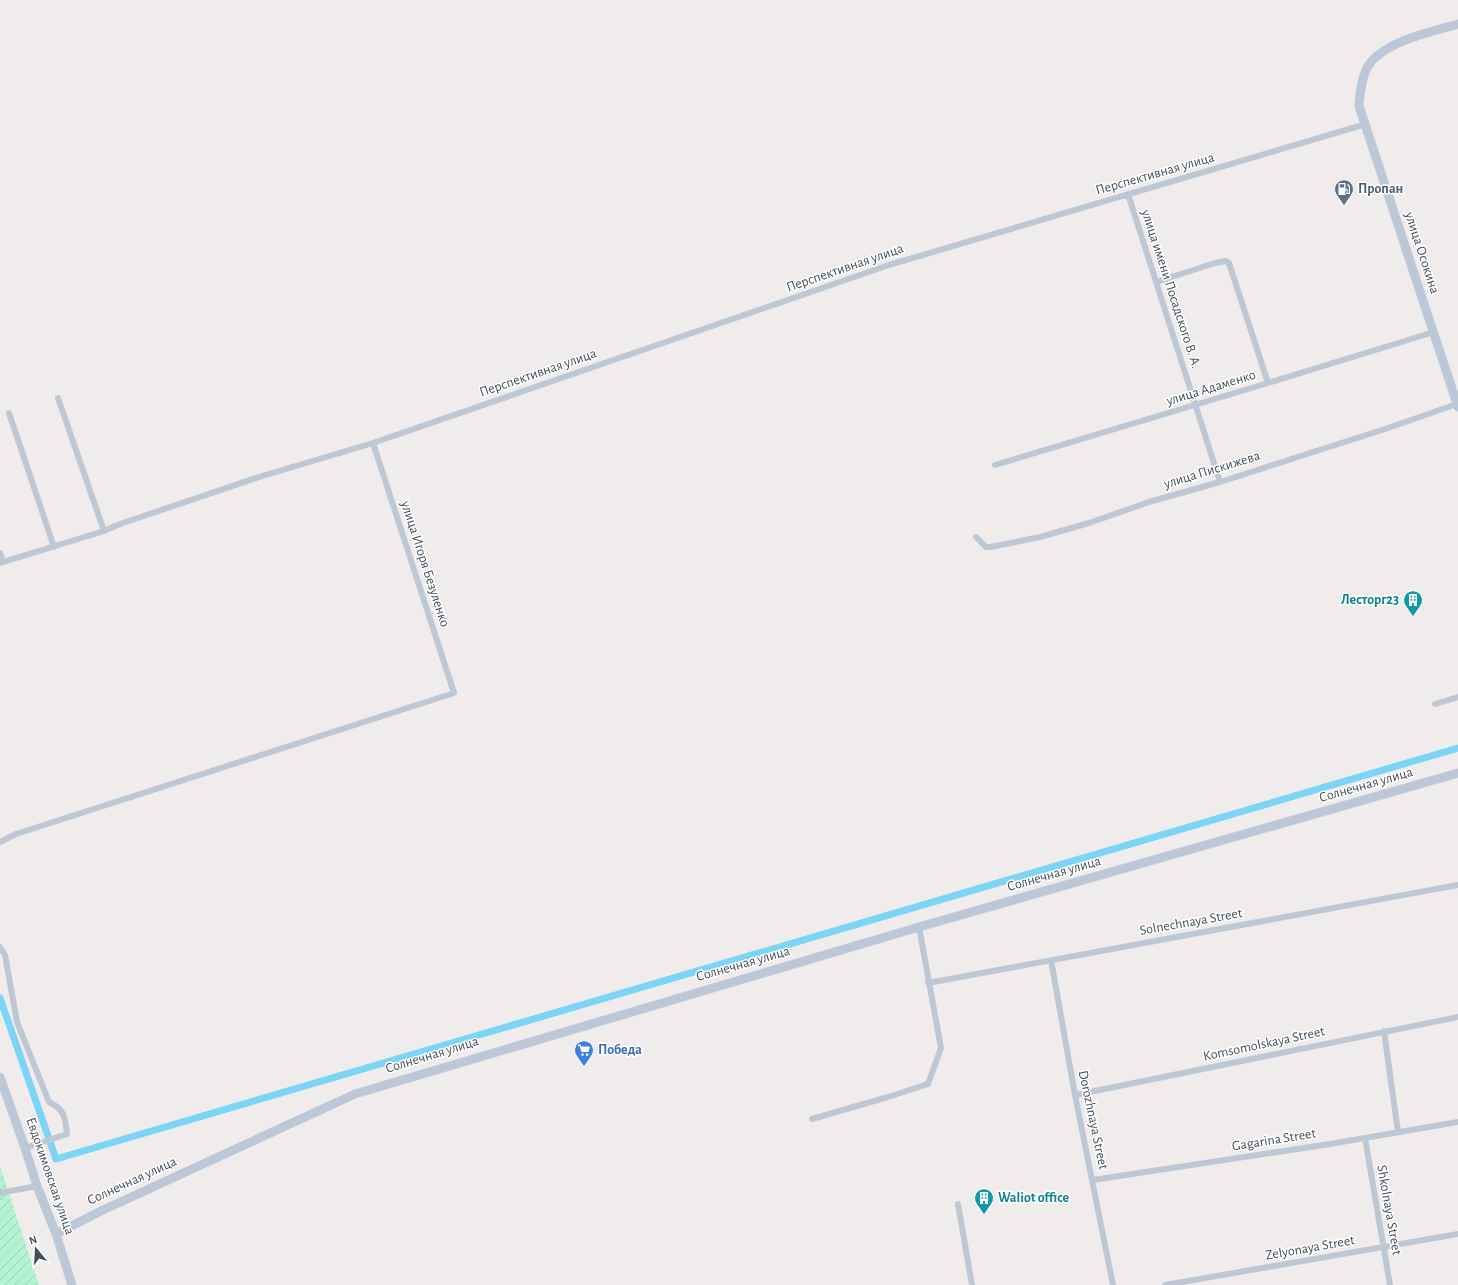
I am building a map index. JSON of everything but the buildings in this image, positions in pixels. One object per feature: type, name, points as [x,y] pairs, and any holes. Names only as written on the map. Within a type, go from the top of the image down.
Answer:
[{"type":"main road","name":"улица Осокина","points":[[1458,24],[1394,44],[1376,56],[1367,69],[1360,89],[1360,106],[1458,405]]},
{"type":"main road","name":"Солнечная улица","points":[[56,1234],[101,1211],[355,1094],[919,926],[1458,774]]},
{"type":"main road","name":"Евдокимовская улица","points":[[0,1077],[37,1186],[56,1234],[72,1285]]},
{"type":"street","name":"Перспективная улица","points":[[2,563],[104,531],[198,497],[373,443],[889,265],[1366,124]]},
{"type":"street","name":"улица имени Посадского В. А.","points":[[1128,194],[1220,482]]},
{"type":"street","points":[[1156,282],[1214,263],[1225,261],[1230,264],[1268,383]]},
{"type":"street","name":"улица Адаменко","points":[[995,465],[1434,332]]},
{"type":"street","points":[[58,398],[104,531]]},
{"type":"street","name":"улица Пискижева","points":[[976,536],[986,547],[1000,546],[1088,523],[1149,502],[1220,482],[1458,405]]},
{"type":"street","points":[[9,413],[54,547]]},
{"type":"street","name":"улица Игоря Безуленко","points":[[0,842],[16,834],[454,693],[373,443]]},
{"type":"street","points":[[0,553],[2,563]]},
{"type":"street","points":[[1435,704],[1458,697]]},
{"type":"street","name":"Solnechnaya Street","points":[[928,983],[1458,885]]},
{"type":"street","points":[[812,1119],[928,1084],[941,1048],[928,983],[919,926]]},
{"type":"street","points":[[0,948],[5,955],[17,1022],[49,1102],[58,1106],[65,1116],[67,1134],[25,1148]]},
{"type":"street","name":"Dorozhnaya Street","points":[[1051,960],[1075,1095],[1113,1285]]},
{"type":"street","name":"Komsomolskaya Street","points":[[1075,1095],[1458,1017]]},
{"type":"street","points":[[1384,1031],[1398,1132]]},
{"type":"street","name":"Gagarina Street","points":[[1093,1180],[1365,1138],[1458,1122]]},
{"type":"street","name":"Shkolnaya Street","points":[[1365,1138],[1390,1285]]},
{"type":"street","points":[[0,1193],[37,1186]]},
{"type":"street","points":[[958,1204],[972,1285]]},
{"type":"street","name":"Zelyonaya Street","points":[[1166,1285],[1458,1234]]},
{"type":"green space","points":[[0,1166],[39,1285],[0,1285]]},
{"type":"waterway","points":[[0,998],[56,1159],[1458,748]]},
{"type":"place","name":"Пропан","points":[[1344,206]]},
{"type":"place","name":"Лесторг23","points":[[1413,617]]},
{"type":"place","name":"Победа","points":[[584,1067]]},
{"type":"place","name":"Waliot office","points":[[984,1215]]}]
